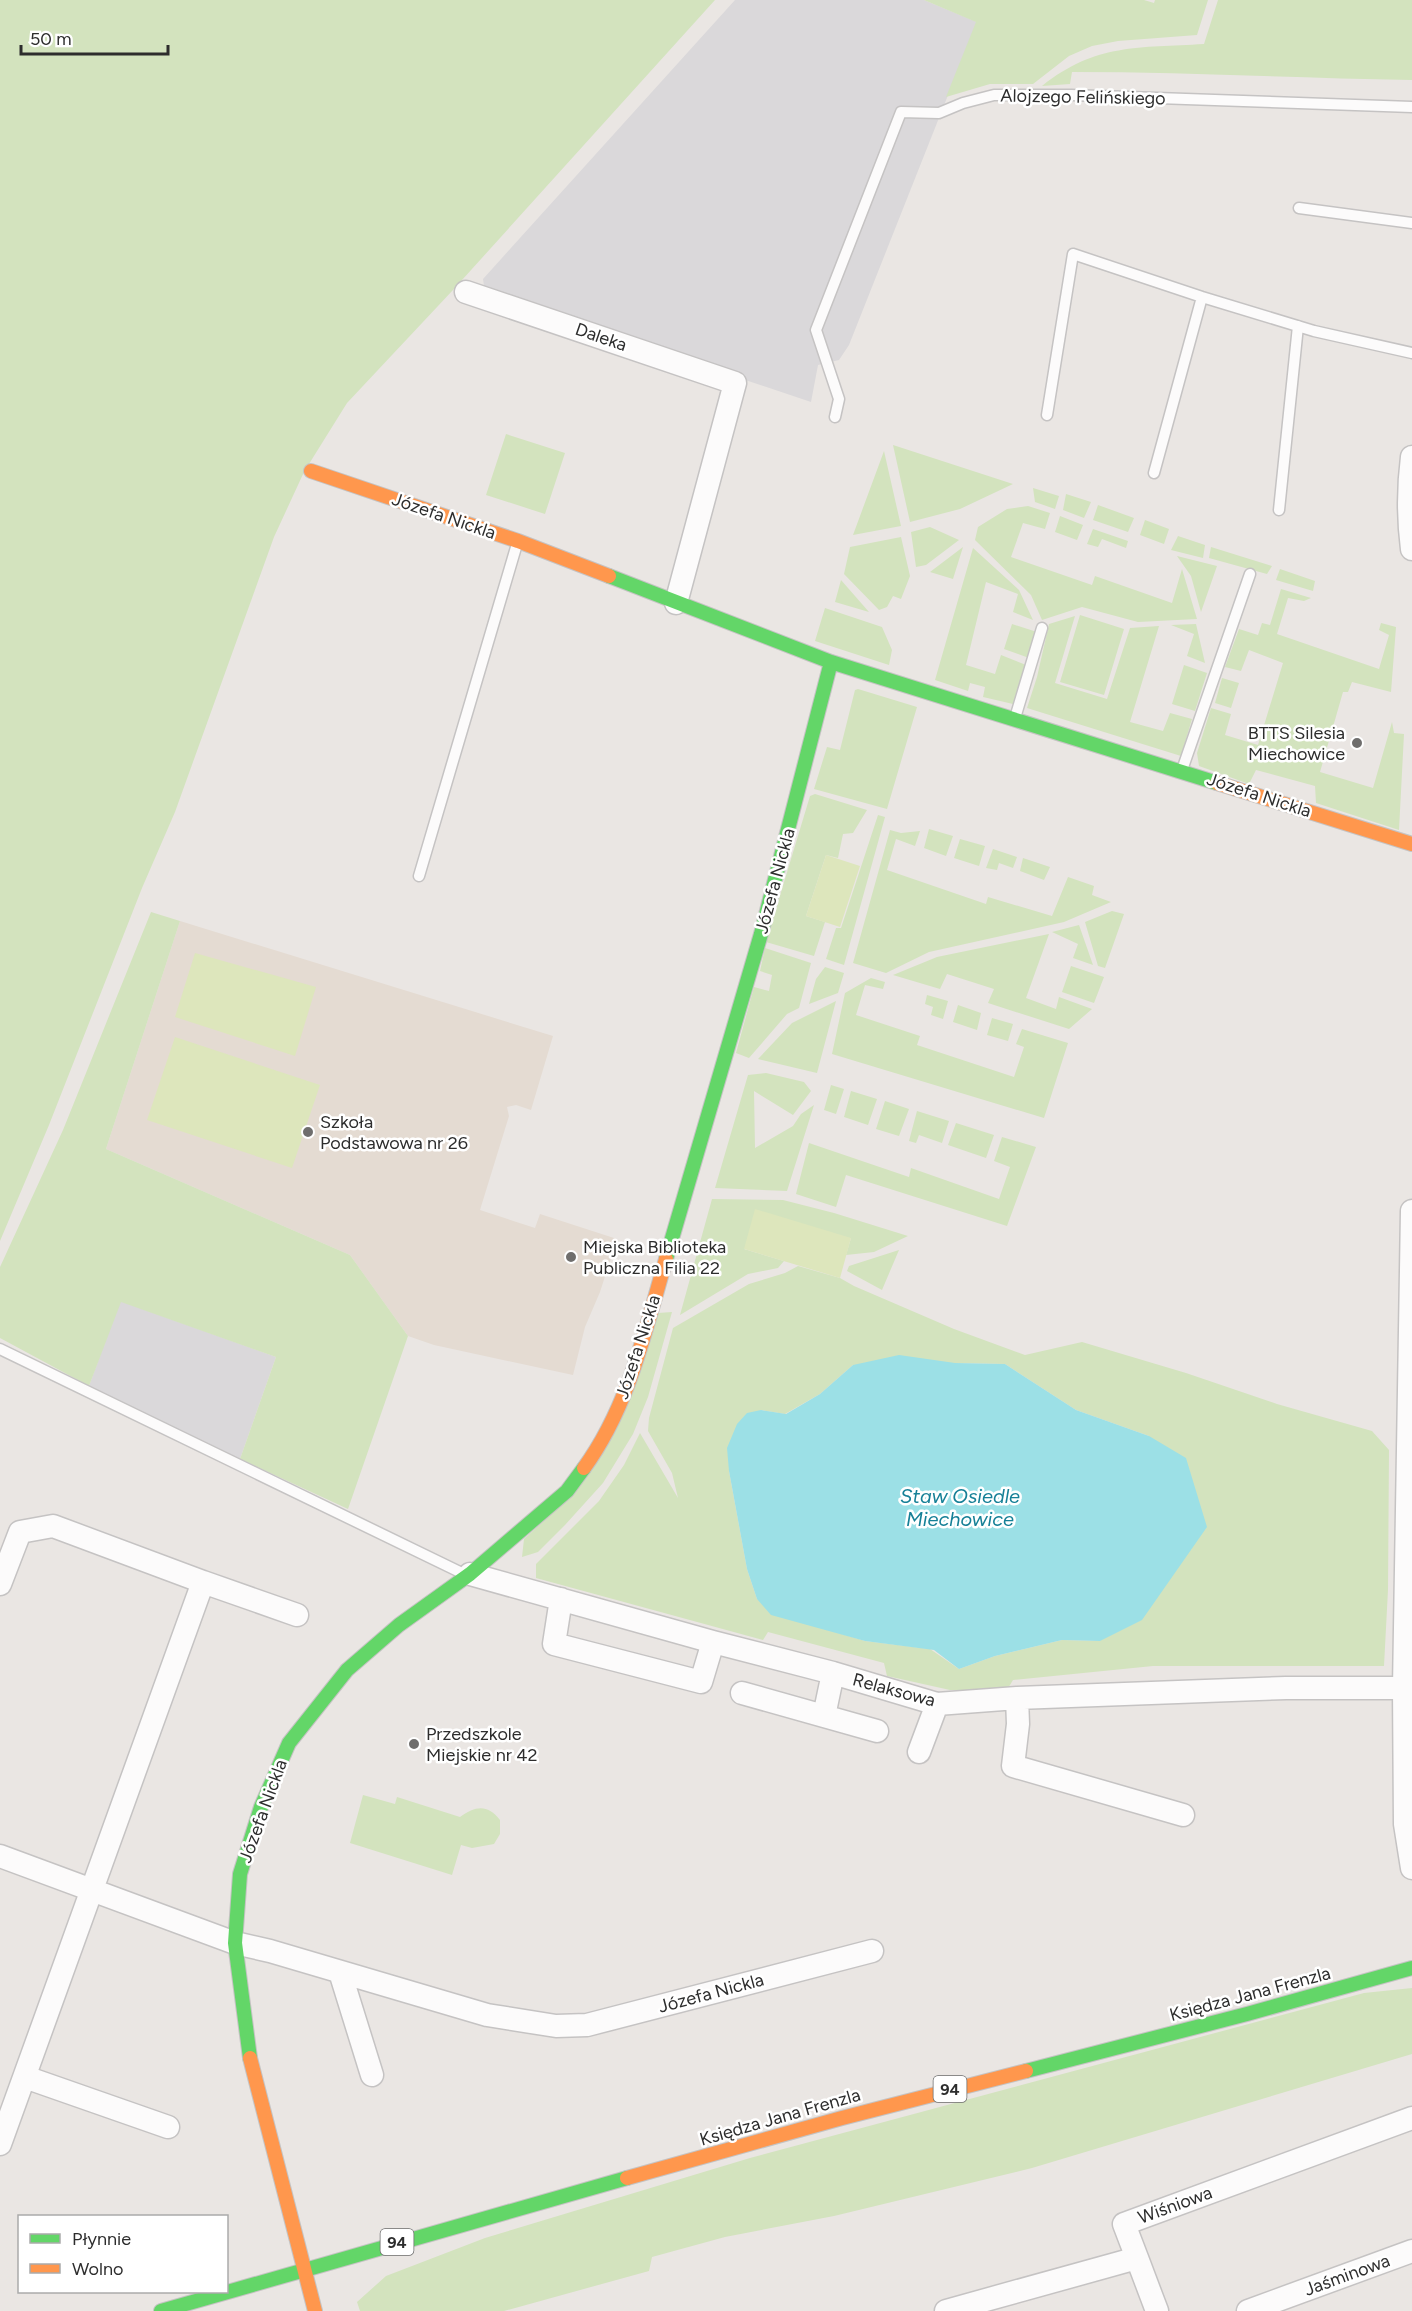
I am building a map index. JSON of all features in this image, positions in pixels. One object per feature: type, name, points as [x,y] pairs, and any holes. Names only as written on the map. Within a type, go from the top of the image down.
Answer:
[{"type":"street","name":"Daleka","points":[[466,292],[735,383],[676,603]]},
{"type":"street","name":"Józefa Nickla","points":[[311,471],[518,541],[831,662],[1182,770],[1412,844]]},
{"type":"street","points":[[1411,471],[1409,522],[1412,549]]},
{"type":"street","name":"Józefa Nickla","points":[[315,2311],[250,2059],[235,1943],[240,1874],[261,1807],[289,1743],[347,1670],[399,1625],[469,1574],[567,1491],[602,1443],[629,1384],[761,934],[831,662]]},
{"type":"street","points":[[1412,1211],[1409,1498],[1404,1688],[1405,1824],[1412,1868]]},
{"type":"street","points":[[0,1584],[20,1533],[54,1526],[297,1615]]},
{"type":"street","name":"Relaksowa","points":[[469,1574],[833,1673],[937,1704],[1017,1698],[1286,1688],[1404,1688]]},
{"type":"street","points":[[0,2144],[203,1582]]},
{"type":"street","points":[[561,1599],[554,1644],[701,1682],[713,1642]]},
{"type":"street","points":[[824,1716],[833,1673]]},
{"type":"street","points":[[742,1693],[877,1731]]},
{"type":"street","points":[[1017,1698],[1018,1724],[1013,1766],[1183,1815]]},
{"type":"street","points":[[919,1752],[937,1704]]},
{"type":"street","name":"Józefa Nickla","points":[[0,1856],[235,1943],[270,1951],[487,2016],[537,2024],[588,2025],[873,1951]]},
{"type":"street","name":"Księdza Jana Frenzla","points":[[228,2291],[842,2118],[1247,2014],[1412,1968]]},
{"type":"street","points":[[340,1972],[372,2075]]},
{"type":"street","points":[[25,2077],[168,2127]]},
{"type":"street","name":"Wiśniowa","points":[[1137,2258],[1124,2224],[1412,2118]]},
{"type":"street","name":"Jaśminowa","points":[[1248,2311],[1412,2251]]},
{"type":"street","points":[[954,2310],[1137,2258],[1157,2311]]},
{"type":"street","name":"Księdza Jana Frenzla","points":[[160,2311],[222,2293]]},
{"type":"lane","name":"Alojzego Felińskiego","points":[[835,417],[839,399],[816,330],[901,112],[939,113],[963,103],[994,95],[1071,95],[1412,107]]},
{"type":"lane","points":[[1299,208],[1412,223]]},
{"type":"lane","points":[[1047,415],[1073,254],[1298,326],[1412,353]]},
{"type":"lane","points":[[1154,473],[1202,297]]},
{"type":"lane","points":[[1279,510],[1298,326]]},
{"type":"lane","points":[[419,876],[518,541]]},
{"type":"lane","points":[[1182,770],[1250,574]]},
{"type":"lane","points":[[1015,718],[1042,628]]},
{"type":"lane","points":[[0,1349],[469,1574]]},
{"type":"shaded area","points":[[735,0],[924,0],[977,22],[849,345],[839,360],[818,365],[811,402],[485,293],[483,279]]},
{"type":"shaded area","name":"Szkoła Podstawowa nr 26","points":[[180,921],[553,1036],[531,1110],[516,1105],[507,1107],[509,1116],[480,1210],[535,1228],[540,1214],[617,1239],[600,1292],[585,1327],[573,1375],[434,1345],[408,1336],[350,1255],[106,1149]]},
{"type":"shaded area","points":[[120,1301],[276,1357],[240,1459],[89,1386]]},
{"type":"green space","points":[[0,0],[715,0],[453,290],[347,403],[304,472],[274,537],[175,812],[142,888],[49,1125],[0,1241]]},
{"type":"green space","points":[[924,0],[1144,0],[1154,3],[1155,0],[1208,0],[1197,35],[1118,41],[1092,46],[1069,56],[1033,84],[990,84],[946,97],[976,22]]},
{"type":"green space","points":[[1218,0],[1412,0],[1412,80],[1072,72],[1070,84],[1042,86],[1081,62],[1119,50],[1204,44]]},
{"type":"green space","points":[[506,434],[565,453],[545,514],[486,495]]},
{"type":"green space","points":[[893,445],[1013,484],[960,509],[910,522]]},
{"type":"green space","points":[[884,451],[901,526],[853,535]]},
{"type":"green space","points":[[1033,488],[1059,496],[1055,509],[1035,502]]},
{"type":"green space","points":[[1066,494],[1091,502],[1084,518],[1063,510]]},
{"type":"green space","points":[[1098,505],[1134,518],[1128,532],[1093,520]]},
{"type":"green space","points":[[1028,506],[1050,513],[1045,529],[1023,523],[1011,557],[1092,585],[1095,576],[1172,603],[1182,569],[1197,619],[1138,622],[1082,607],[1042,620],[1031,595],[975,540],[978,527],[1007,509]]},
{"type":"green space","points":[[1060,516],[1083,525],[1077,540],[1055,532]]},
{"type":"green space","points":[[1145,520],[1169,529],[1164,544],[1140,535]]},
{"type":"green space","points":[[930,527],[959,540],[926,565],[916,567],[911,532]]},
{"type":"green space","points":[[1093,529],[1128,541],[1126,548],[1102,539],[1098,547],[1087,544]]},
{"type":"green space","points":[[1178,536],[1205,545],[1203,558],[1171,550]]},
{"type":"green space","points":[[901,537],[910,576],[901,599],[893,596],[887,607],[879,610],[844,574],[850,547]]},
{"type":"green space","points":[[963,547],[953,579],[930,572]]},
{"type":"green space","points":[[1211,547],[1272,566],[1267,574],[1209,558]]},
{"type":"green space","points":[[973,548],[1019,590],[1033,620],[1013,612],[1018,594],[986,582],[966,665],[995,674],[1001,655],[1026,665],[1013,704],[983,697],[985,687],[970,683],[968,691],[935,680]]},
{"type":"green space","points":[[1177,556],[1217,566],[1201,612],[1191,576]]},
{"type":"green space","points":[[1280,569],[1315,581],[1313,591],[1276,580]]},
{"type":"green space","points":[[841,580],[869,612],[835,602]]},
{"type":"green space","points":[[1281,589],[1311,598],[1304,601],[1288,598],[1277,634],[1379,669],[1389,635],[1379,630],[1381,623],[1396,627],[1391,692],[1352,682],[1348,692],[1343,692],[1320,772],[1373,788],[1392,722],[1394,733],[1404,734],[1399,830],[1316,803],[1315,786],[1256,770],[1249,784],[1199,766],[1197,753],[1211,708],[1231,714],[1225,735],[1258,745],[1283,663],[1249,650],[1241,671],[1225,667],[1239,629],[1258,635],[1262,623],[1270,625]]},
{"type":"green space","points":[[825,608],[882,627],[892,650],[889,665],[815,641]]},
{"type":"green space","points":[[1080,615],[1124,629],[1104,695],[1060,682]]},
{"type":"green space","points":[[1075,616],[1055,683],[1107,699],[1130,628],[1159,626],[1130,722],[1163,731],[1170,713],[1192,719],[1181,756],[1027,708],[1037,677],[1049,624]]},
{"type":"green space","points":[[1012,624],[1037,632],[1029,658],[1004,649]]},
{"type":"green space","points":[[1196,624],[1205,663],[1187,656],[1194,634],[1171,625]]},
{"type":"green space","points":[[1184,665],[1207,673],[1195,711],[1172,704]]},
{"type":"green space","points":[[1222,678],[1239,683],[1231,708],[1215,703]]},
{"type":"green space","points":[[855,690],[917,707],[887,809],[814,789],[827,747],[840,750]]},
{"type":"green space","points":[[815,794],[867,810],[853,833],[843,834],[838,858],[826,855],[806,916],[825,922],[814,956],[766,942],[810,796]]},
{"type":"green space","points":[[878,815],[885,817],[844,965],[826,959],[836,928],[841,928]]},
{"type":"green space","points":[[929,829],[953,836],[946,856],[924,848]]},
{"type":"green space","points":[[890,830],[901,833],[920,831],[915,846],[896,839],[887,870],[986,904],[988,897],[1052,916],[1068,877],[1094,886],[1092,895],[1111,902],[1064,922],[929,952],[886,973],[853,963]]},
{"type":"green space","points":[[960,839],[985,846],[979,866],[954,858]]},
{"type":"green space","points":[[993,849],[1017,857],[1013,868],[999,863],[997,870],[986,868]]},
{"type":"green space","points":[[826,855],[860,866],[840,927],[806,916]]},
{"type":"green space","points":[[1023,858],[1050,867],[1044,880],[1020,871]]},
{"type":"green space","points":[[1112,911],[1124,914],[1105,968],[1098,966],[1085,922]]},
{"type":"green space","points":[[151,912],[180,921],[106,1149],[350,1255],[408,1336],[348,1509],[240,1459],[276,1357],[121,1302],[89,1386],[0,1338],[0,1267],[63,1130]]},
{"type":"green space","points":[[1079,925],[1093,965],[1073,958],[1078,944],[1052,932]]},
{"type":"green space","points":[[1049,934],[1026,998],[1056,1009],[1059,997],[1092,1009],[1069,1029],[988,1003],[994,989],[947,974],[940,989],[893,975],[937,957]]},
{"type":"green space","points":[[765,948],[811,963],[799,1008],[787,1014],[749,1058],[736,1053],[754,987],[769,991],[772,975],[760,971]]},
{"type":"green space","points":[[195,953],[316,987],[295,1056],[175,1017]]},
{"type":"green space","points":[[1071,966],[1104,977],[1094,1003],[1062,992]]},
{"type":"green space","points":[[825,967],[844,973],[838,993],[809,1004],[816,979]]},
{"type":"green space","points":[[871,978],[885,982],[883,989],[865,985],[856,1015],[920,1036],[917,1045],[1014,1077],[1024,1047],[1016,1044],[1022,1029],[1068,1043],[1044,1118],[832,1054],[845,993]]},
{"type":"green space","points":[[927,995],[948,1001],[943,1019],[931,1015],[933,1007],[925,1004]]},
{"type":"green space","points":[[836,1001],[817,1073],[758,1059],[792,1023]]},
{"type":"green space","points":[[958,1005],[981,1013],[977,1030],[953,1022]]},
{"type":"green space","points":[[992,1018],[1013,1024],[1008,1041],[987,1035]]},
{"type":"green space","points":[[175,1037],[320,1085],[292,1168],[147,1120]]},
{"type":"green space","points":[[766,1073],[804,1082],[811,1091],[793,1115],[754,1091],[755,1148],[793,1126],[801,1114],[814,1105],[787,1191],[715,1188],[748,1075]]},
{"type":"green space","points":[[831,1085],[844,1089],[836,1114],[824,1110]]},
{"type":"green space","points":[[851,1091],[877,1099],[868,1125],[844,1117]]},
{"type":"green space","points":[[885,1101],[909,1109],[899,1136],[876,1129]]},
{"type":"green space","points":[[917,1111],[949,1121],[942,1143],[919,1135],[916,1143],[909,1141]]},
{"type":"green space","points":[[956,1123],[994,1135],[986,1158],[948,1145]]},
{"type":"green space","points":[[1002,1137],[1036,1147],[1007,1226],[846,1175],[836,1207],[796,1194],[809,1143],[909,1177],[911,1168],[999,1199],[1010,1167],[994,1161]]},
{"type":"green space","points":[[712,1199],[783,1200],[908,1236],[874,1252],[846,1255],[851,1238],[744,1249],[784,1261],[778,1268],[748,1274],[680,1315]]},
{"type":"green space","points":[[755,1209],[851,1238],[840,1278],[744,1249]]},
{"type":"green space","points":[[899,1250],[882,1290],[847,1271],[849,1266]]},
{"type":"green space","points":[[798,1266],[840,1278],[954,1329],[1025,1355],[1082,1342],[1186,1373],[1277,1404],[1372,1431],[1389,1450],[1388,1590],[1384,1666],[1153,1666],[1013,1680],[1007,1690],[950,1690],[887,1676],[884,1663],[768,1632],[763,1640],[536,1578],[536,1564],[599,1501],[624,1465],[640,1433],[678,1498],[672,1473],[648,1431],[649,1418],[673,1328],[749,1284],[785,1273]],"holes":[[[1005,1364],[1076,1410],[1149,1436],[1100,1641],[1062,1640],[995,1656],[959,1669],[930,1649],[865,1641],[832,1631],[757,1599],[747,1569],[729,1471],[761,1410],[785,1414],[820,1394],[853,1365]]]},
{"type":"green space","points":[[672,1312],[648,1397],[633,1434],[603,1483],[538,1552],[522,1557],[524,1539],[566,1501],[658,1313]]},
{"type":"green space","points":[[363,1795],[395,1804],[397,1797],[460,1817],[476,1809],[486,1809],[500,1820],[500,1834],[494,1844],[472,1848],[461,1845],[452,1875],[350,1843]]},
{"type":"green space","points":[[1412,1988],[1412,2054],[1032,2168],[834,2216],[725,2237],[652,2257],[649,2271],[504,2311],[360,2311],[357,2302],[386,2276],[485,2238],[750,2158],[1364,1993]]},
{"type":"water","name":"Staw Osiedle Miechowice","points":[[899,1355],[955,1363],[1005,1364],[1076,1410],[1149,1436],[1186,1458],[1207,1527],[1142,1620],[1100,1641],[1062,1640],[995,1656],[959,1669],[934,1650],[865,1641],[771,1615],[757,1599],[747,1569],[729,1471],[727,1448],[737,1424],[747,1413],[761,1410],[786,1414],[820,1394],[853,1365]]},
{"type":"traffic: fast","points":[[609,576],[831,662],[1217,783]]},
{"type":"traffic: fast","points":[[666,1259],[761,934],[831,662]]},
{"type":"traffic: fast","points":[[250,2058],[235,1943],[240,1874],[261,1807],[289,1743],[347,1670],[399,1625],[470,1574],[567,1491],[584,1468]]},
{"type":"traffic: fast","points":[[1026,2071],[1247,2014],[1412,1968]]},
{"type":"traffic: fast","points":[[228,2292],[627,2178]]},
{"type":"traffic: fast","points":[[161,2311],[224,2293]]},
{"type":"traffic: slow","points":[[311,471],[518,541],[609,576]]},
{"type":"traffic: slow","points":[[1217,783],[1412,844]]},
{"type":"traffic: slow","points":[[584,1468],[600,1444],[624,1394],[643,1340],[666,1259]]},
{"type":"traffic: slow","points":[[250,2058],[315,2311]]},
{"type":"traffic: slow","points":[[627,2178],[842,2118],[1026,2071]]},
{"type":"place","name":"BTTS Silesia Miechowice","points":[[1357,743]]},
{"type":"place","name":"Szkoła Podstawowa nr 26","points":[[308,1132]]},
{"type":"place","name":"Miejska Biblioteka Publiczna Filia 22","points":[[571,1257]]},
{"type":"place","name":"Przedszkole Miejskie nr 42","points":[[414,1744]]}]
